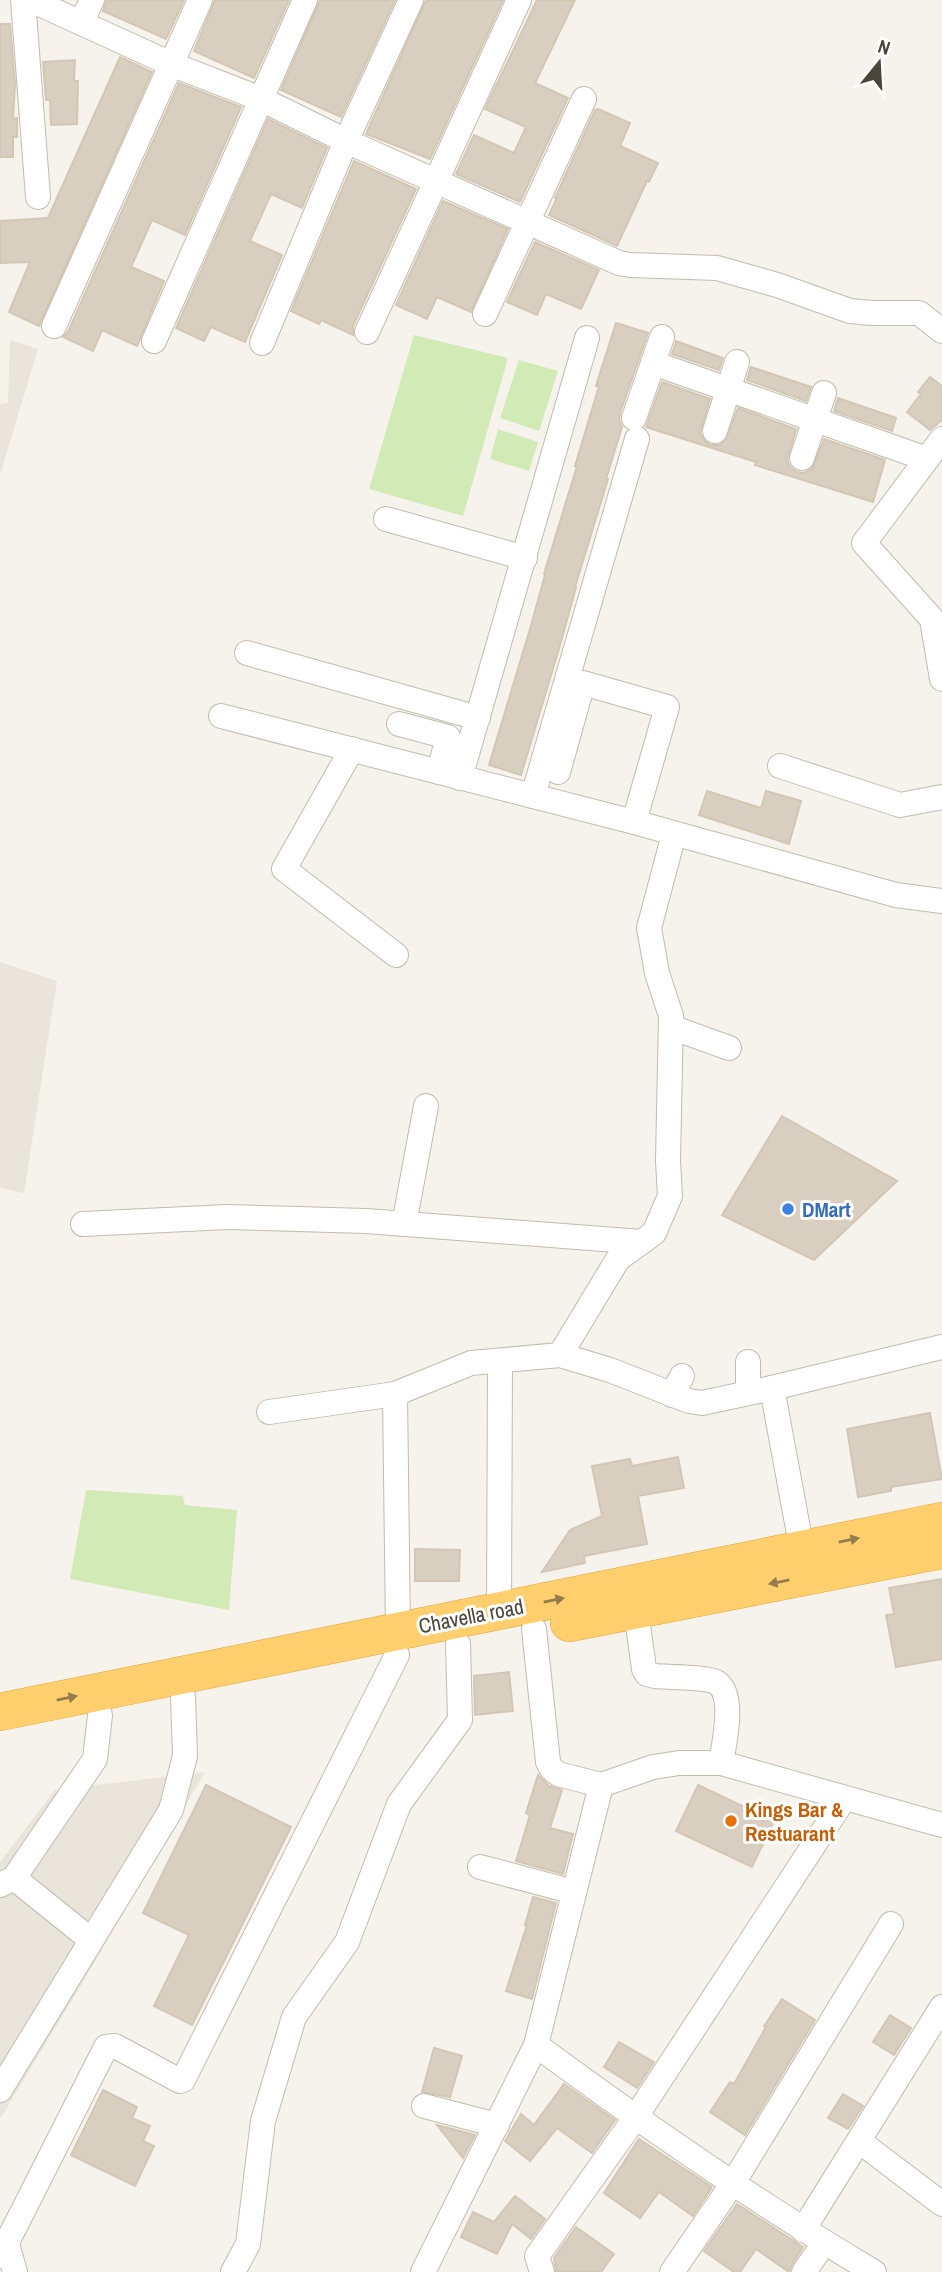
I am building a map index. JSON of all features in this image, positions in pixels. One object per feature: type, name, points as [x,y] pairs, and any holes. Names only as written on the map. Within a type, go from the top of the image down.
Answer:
[{"type":"highway","name":"Chavella road","points":[[0,1738],[184,1712],[499,1611],[942,1521]]},
{"type":"highway","name":"Chavella road","points":[[0,1712],[398,1643],[458,1644],[942,1550]]},
{"type":"street","points":[[23,0],[38,197]]},
{"type":"street","points":[[31,0],[171,64],[261,99],[346,141],[619,263],[717,268],[777,285],[850,311],[919,313],[942,331]]},
{"type":"street","points":[[81,23],[92,0]]},
{"type":"street","points":[[54,326],[200,0]]},
{"type":"street","points":[[154,341],[305,0]]},
{"type":"street","points":[[262,343],[346,141],[411,0]]},
{"type":"street","points":[[367,332],[519,0]]},
{"type":"street","points":[[485,314],[584,99]]},
{"type":"street","points":[[533,796],[662,337]]},
{"type":"street","points":[[449,775],[478,718],[587,338]]},
{"type":"street","points":[[715,431],[737,362]]},
{"type":"street","points":[[653,363],[927,459]]},
{"type":"street","points":[[802,458],[824,393]]},
{"type":"street","points":[[942,439],[864,543],[932,619],[942,679]]},
{"type":"street","points":[[386,519],[525,558]]},
{"type":"street","points":[[247,653],[478,718]]},
{"type":"street","points":[[558,772],[583,683],[667,707],[634,822]]},
{"type":"street","points":[[221,716],[634,822],[897,895],[942,901]]},
{"type":"street","points":[[399,724],[448,737],[449,775]]},
{"type":"street","points":[[352,750],[284,869],[396,955]]},
{"type":"street","points":[[780,766],[900,805],[942,797]]},
{"type":"street","points":[[560,1355],[618,1259],[654,1233],[670,1196],[668,1161],[671,1016],[657,973],[649,928],[674,835]]},
{"type":"street","points":[[671,1027],[729,1048]]},
{"type":"street","points":[[404,1224],[426,1106]]},
{"type":"street","points":[[83,1224],[227,1217],[404,1224],[642,1242]]},
{"type":"street","points":[[269,1412],[395,1394],[471,1363],[560,1355],[610,1370],[642,1371],[677,1385],[689,1401],[702,1403],[942,1347]]},
{"type":"street","points":[[499,1611],[500,1361]]},
{"type":"street","points":[[748,1362],[748,1392]]},
{"type":"street","points":[[772,1388],[802,1550]]},
{"type":"street","points":[[16,2272],[3,2250],[106,2047],[115,2046],[180,2081],[183,2080],[398,1643],[395,1394]]},
{"type":"street","points":[[636,1610],[644,1669],[647,1674],[710,1680],[722,1688],[728,1709],[721,1763]]},
{"type":"street","points":[[534,1629],[548,1762],[558,1774],[601,1785],[653,1767],[679,1763],[721,1763],[942,1825]]},
{"type":"street","points":[[233,2272],[248,2244],[263,2121],[294,2017],[346,1942],[399,1804],[460,1720],[458,1644]]},
{"type":"street","points":[[0,2090],[7,2063],[92,1940],[171,1810],[185,1756],[184,1712]]},
{"type":"street","points":[[92,1940],[7,1882],[94,1759],[99,1726]]},
{"type":"street","points":[[423,2272],[536,2045],[601,1785]]},
{"type":"street","points":[[542,2272],[537,2256],[635,2118],[844,1799]]},
{"type":"street","points":[[480,1867],[574,1892]]},
{"type":"street","points":[[672,2272],[733,2183],[891,1924]]},
{"type":"street","points":[[804,2272],[813,2236],[859,2141],[941,2010]]},
{"type":"street","points":[[536,2045],[635,2118],[813,2236],[874,2272]]},
{"type":"street","points":[[424,2106],[496,2125]]},
{"type":"street","points":[[859,2141],[942,2204]]},
{"type":"shaded area","points":[[10,340],[38,349],[0,475],[0,404],[8,403]]},
{"type":"shaded area","points":[[0,962],[57,981],[24,1193],[0,1188]]},
{"type":"shaded area","points":[[205,1772],[0,2119],[0,1862],[55,1790]]},
{"type":"green space","points":[[414,335],[508,358],[463,516],[369,489]]},
{"type":"green space","points":[[519,360],[558,371],[539,431],[500,418]]},
{"type":"green space","points":[[498,429],[538,442],[529,471],[490,459]]},
{"type":"green space","points":[[86,1490],[183,1496],[185,1505],[237,1510],[229,1610],[70,1579]]},
{"type":"building","points":[[107,0],[184,0],[166,39],[103,11]]},
{"type":"building","points":[[215,0],[289,0],[254,78],[194,51]]},
{"type":"building","points":[[320,0],[395,0],[341,117],[281,90]]},
{"type":"building","points":[[426,0],[503,0],[430,159],[366,134]]},
{"type":"building","points":[[537,0],[575,0],[535,83],[568,98],[520,202],[456,174],[474,135],[514,153],[526,127],[485,109]]},
{"type":"building","points":[[0,24],[10,24],[15,84],[13,119],[17,118],[13,157],[0,157]]},
{"type":"building","points":[[120,57],[152,72],[39,326],[9,312],[30,262],[0,263],[0,221],[48,218]]},
{"type":"building","points":[[75,60],[74,81],[78,81],[77,124],[51,125],[50,100],[46,100],[43,62]]},
{"type":"building","points":[[179,83],[241,107],[185,235],[152,220],[131,267],[164,281],[137,346],[102,330],[93,351],[63,337],[68,332]]},
{"type":"building","points":[[595,110],[630,123],[620,146],[658,163],[617,246],[549,215]]},
{"type":"building","points":[[268,119],[327,148],[302,208],[271,194],[250,241],[282,255],[245,342],[211,327],[204,341],[176,328]]},
{"type":"building","points":[[354,161],[416,189],[353,326],[353,335],[321,320],[319,324],[291,311]]},
{"type":"building","points":[[443,201],[508,229],[471,312],[437,297],[427,319],[396,305]]},
{"type":"building","points":[[535,242],[599,270],[581,309],[546,294],[537,315],[507,302]]},
{"type":"building","points":[[616,323],[648,333],[620,413],[622,427],[608,479],[521,775],[489,765]]},
{"type":"building","points":[[676,341],[723,358],[719,370],[672,354]]},
{"type":"building","points":[[751,367],[811,387],[806,401],[747,380]]},
{"type":"building","points":[[930,377],[942,386],[942,420],[930,430],[907,412]]},
{"type":"building","points":[[662,382],[710,399],[700,433],[710,445],[719,445],[725,441],[738,408],[796,429],[787,460],[790,467],[797,472],[804,473],[812,469],[824,439],[885,460],[873,502],[646,427]]},
{"type":"building","points":[[838,398],[896,418],[892,431],[834,411]]},
{"type":"building","points":[[707,791],[761,808],[766,791],[801,801],[789,844],[699,815]]},
{"type":"building","points":[[782,1116],[897,1181],[814,1260],[722,1215]]},
{"type":"building","points":[[930,1413],[942,1479],[891,1487],[891,1491],[858,1497],[847,1429]]},
{"type":"building","points":[[678,1457],[684,1488],[638,1496],[647,1544],[584,1556],[585,1563],[542,1572],[570,1530],[602,1516],[592,1466],[630,1459],[632,1466]]},
{"type":"building","points":[[415,1549],[460,1550],[459,1581],[415,1581]]},
{"type":"building","points":[[942,1579],[942,1659],[896,1667],[886,1615],[894,1614],[889,1588]]},
{"type":"building","points":[[509,1672],[513,1711],[475,1715],[474,1676]]},
{"type":"building","points":[[538,1775],[549,1786],[562,1790],[550,1828],[573,1834],[563,1874],[516,1861],[530,1815],[526,1813]]},
{"type":"building","points":[[206,1785],[291,1827],[192,2025],[154,2006],[189,1935],[143,1913]]},
{"type":"building","points":[[698,1785],[774,1821],[752,1867],[676,1831]]},
{"type":"building","points":[[533,1897],[556,1903],[532,1999],[506,1991]]},
{"type":"building","points":[[782,1999],[815,2020],[745,2135],[710,2112],[730,2082],[734,2084],[766,2027],[764,2026]]},
{"type":"building","points":[[890,2015],[911,2028],[894,2055],[873,2042]]},
{"type":"building","points":[[619,2042],[654,2062],[637,2088],[604,2067]]},
{"type":"building","points":[[434,2048],[462,2056],[450,2097],[422,2092]]},
{"type":"building","points":[[564,2084],[615,2120],[592,2153],[557,2128],[530,2161],[505,2141],[521,2114],[534,2125]]},
{"type":"building","points":[[103,2090],[137,2107],[132,2118],[150,2126],[143,2141],[154,2146],[135,2186],[71,2155]]},
{"type":"building","points":[[843,2094],[863,2106],[848,2129],[828,2118]]},
{"type":"building","points":[[437,2125],[475,2135],[463,2158]]},
{"type":"building","points":[[639,2139],[712,2187],[693,2216],[659,2192],[640,2218],[604,2193]]},
{"type":"building","points":[[515,2196],[545,2219],[531,2239],[512,2224],[497,2254],[461,2237],[473,2212],[494,2222]]},
{"type":"building","points":[[737,2204],[803,2247],[789,2272],[756,2249],[740,2272],[734,2272],[704,2251]]},
{"type":"building","points":[[576,2227],[614,2254],[601,2272],[556,2272],[554,2258]]},
{"type":"place","name":"DMart","points":[[788,1209]]},
{"type":"place","name":"Kings Bar & Restuarant","points":[[731,1821]]}]
